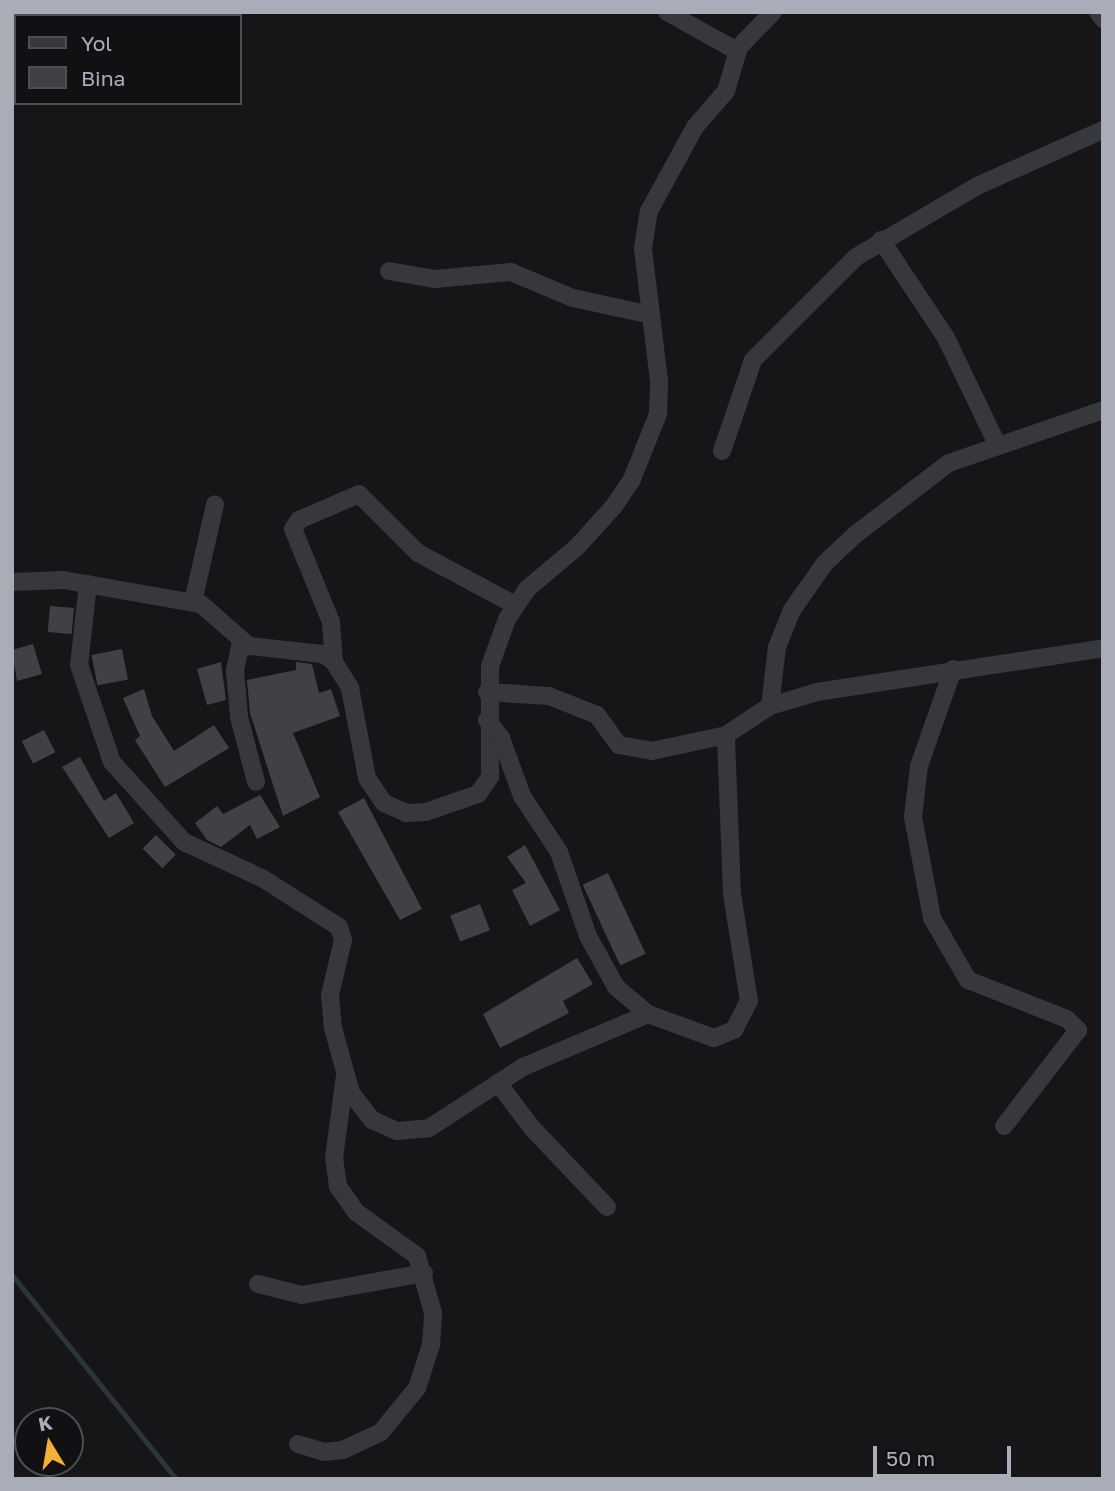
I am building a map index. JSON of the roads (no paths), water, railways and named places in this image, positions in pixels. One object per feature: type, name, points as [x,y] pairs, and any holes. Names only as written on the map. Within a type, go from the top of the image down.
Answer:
[{"type":"street","points":[[667,12],[737,51]]},
{"type":"street","points":[[515,605],[418,553],[359,494],[299,520],[293,529],[331,622],[334,662],[353,699],[368,778],[374,793],[395,810],[426,812],[478,794],[490,777],[487,692],[496,646],[515,605],[578,547],[632,479],[660,400],[643,248],[649,211],[682,145],[726,90],[737,51],[772,12]]},
{"type":"street","points":[[1098,12],[1103,19]]},
{"type":"street","points":[[722,451],[753,360],[814,294],[881,240],[977,186],[1103,130]]},
{"type":"street","points":[[881,240],[946,338],[997,443]]},
{"type":"street","points":[[389,271],[435,279],[511,272],[573,298],[651,315]]},
{"type":"street","points":[[771,706],[786,623],[825,563],[928,475],[997,443],[1103,410]]},
{"type":"street","points":[[192,602],[215,504]]},
{"type":"street","points":[[12,582],[88,584],[192,602],[219,614],[241,642],[301,649],[334,662]]},
{"type":"street","points":[[88,584],[79,665],[111,762],[162,822],[194,849],[262,878],[339,927],[343,940],[330,1005],[345,1076],[360,1110],[372,1120],[410,1132],[443,1121],[498,1083],[648,1014]]},
{"type":"street","points":[[241,642],[235,671],[239,717],[256,782]]},
{"type":"street","points":[[487,692],[550,696],[603,719],[618,745],[633,750],[674,748],[726,735],[771,706],[847,685],[1103,648]]},
{"type":"street","points":[[953,669],[919,766],[913,817],[932,918],[968,980],[1067,1019],[1079,1030],[1004,1126]]},
{"type":"street","points":[[487,720],[501,738],[522,796],[559,852],[605,971],[627,999],[648,1014],[714,1038],[734,1030],[748,1009],[732,894],[726,735]]},
{"type":"street","points":[[298,1444],[324,1452],[343,1450],[381,1432],[402,1412],[431,1345],[433,1313],[424,1273],[417,1256],[356,1212],[338,1186],[334,1158],[345,1076]]},
{"type":"street","points":[[498,1083],[532,1128],[607,1207]]},
{"type":"street","points":[[258,1284],[302,1295],[424,1273]]},
{"type":"waterway","points":[[12,1275],[176,1479]]}]
